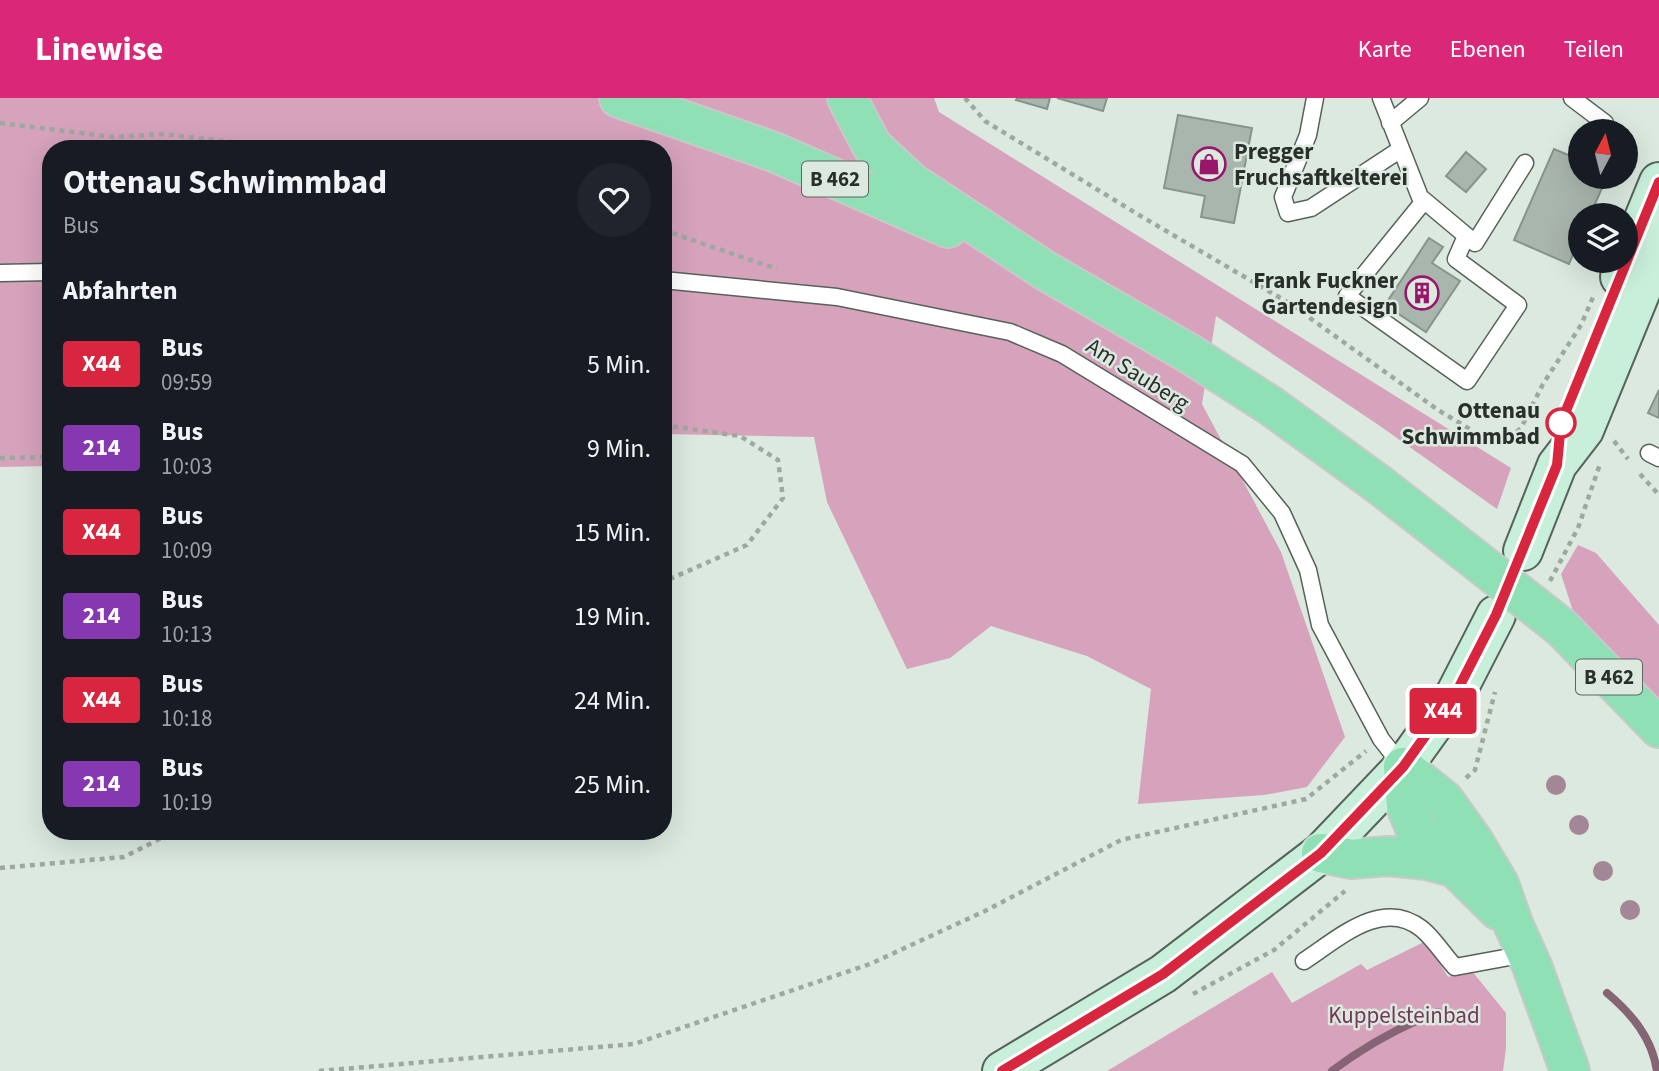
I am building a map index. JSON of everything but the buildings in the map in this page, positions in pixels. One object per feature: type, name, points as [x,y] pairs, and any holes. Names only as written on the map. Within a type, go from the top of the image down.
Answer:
[{"type":"main road","name":"B 462","points":[[619,98],[774,152],[1046,271],[1190,354],[1271,406],[1381,486],[1561,627],[1659,728]]},
{"type":"main road","points":[[847,98],[872,146],[912,183],[1046,271]]},
{"type":"main road","points":[[1557,465],[1561,423],[1659,182]]},
{"type":"main road","points":[[1523,551],[1557,465],[1584,430],[1659,247]]},
{"type":"main road","points":[[1002,1071],[1163,974],[1321,853],[1392,753],[1456,693],[1496,615]]},
{"type":"main road","points":[[1392,753],[1406,806],[1415,828],[1520,938]]},
{"type":"main road","points":[[1392,753],[1444,800],[1499,884],[1570,1071]]},
{"type":"main road","points":[[1321,853],[1351,859],[1388,856],[1427,860],[1455,868]]},
{"type":"lane","points":[[1315,98],[1308,135],[1283,197],[1288,213],[1311,208],[1401,149]]},
{"type":"lane","points":[[1381,98],[1420,197],[1475,243],[1525,163]]},
{"type":"lane","points":[[1390,123],[1420,98]]},
{"type":"lane","points":[[1572,98],[1601,119]]},
{"type":"lane","points":[[1424,201],[1347,296],[1467,381],[1518,305],[1456,259],[1466,236]]},
{"type":"lane","points":[[0,273],[42,272]]},
{"type":"lane","name":"Am Sauberg","points":[[672,281],[837,297],[1010,332],[1062,354],[1242,464],[1282,513],[1308,570],[1320,625],[1392,753]]},
{"type":"lane","points":[[1304,961],[1357,926],[1393,916],[1421,929],[1455,967],[1515,956],[1520,938]]},
{"type":"path","points":[[965,98],[985,121],[1289,303],[1438,410],[1478,434],[1502,444],[1521,428],[1543,384],[1581,325],[1597,286]]},
{"type":"path","points":[[0,123],[113,137],[163,134],[215,140]]},
{"type":"path","points":[[672,233],[786,272]]},
{"type":"path","points":[[672,426],[740,436],[778,460],[783,498],[747,545],[672,578]]},
{"type":"path","points":[[0,458],[42,457]]},
{"type":"path","points":[[319,1071],[634,1044],[870,964],[985,911],[1121,840],[1306,799],[1392,753]]},
{"type":"path","points":[[0,867],[124,857],[157,840]]},
{"type":"path","points":[[1191,995],[1274,950],[1346,890]]},
{"type":"green space","points":[[0,98],[934,98],[939,112],[1511,468],[1497,509],[1380,426],[1216,316],[1202,404],[1281,552],[1345,737],[1307,787],[1264,795],[1138,804],[1151,689],[1087,656],[991,626],[950,658],[907,669],[827,502],[814,437],[672,434],[672,140],[42,140],[42,466],[0,467]]},
{"type":"green space","points":[[1578,545],[1596,553],[1659,625],[1659,701],[1573,611],[1561,574]]},
{"type":"green space","name":"Kuppelsteinbad","points":[[1426,941],[1448,977],[1471,970],[1506,1013],[1503,1071],[1107,1071],[1272,972],[1292,1003],[1361,964],[1367,970]]},
{"type":"waterway","points":[[1607,993],[1625,1009],[1646,1037],[1657,1071]]},
{"type":"waterway","points":[[1332,1071],[1383,1038],[1438,1012]]},
{"type":"bus line","name":"X44","points":[[1002,1071],[1163,974],[1321,853],[1403,767],[1456,693],[1496,615],[1557,465],[1561,423],[1659,182]]},
{"type":"place","name":"Pregger Fruchsaftkelterei","points":[[1209,164]]},
{"type":"place","name":"Frank Fuckner Gartendesign","points":[[1422,293]]},
{"type":"place","name":"Ottenau Schwimmbad","points":[[1561,423]]}]
